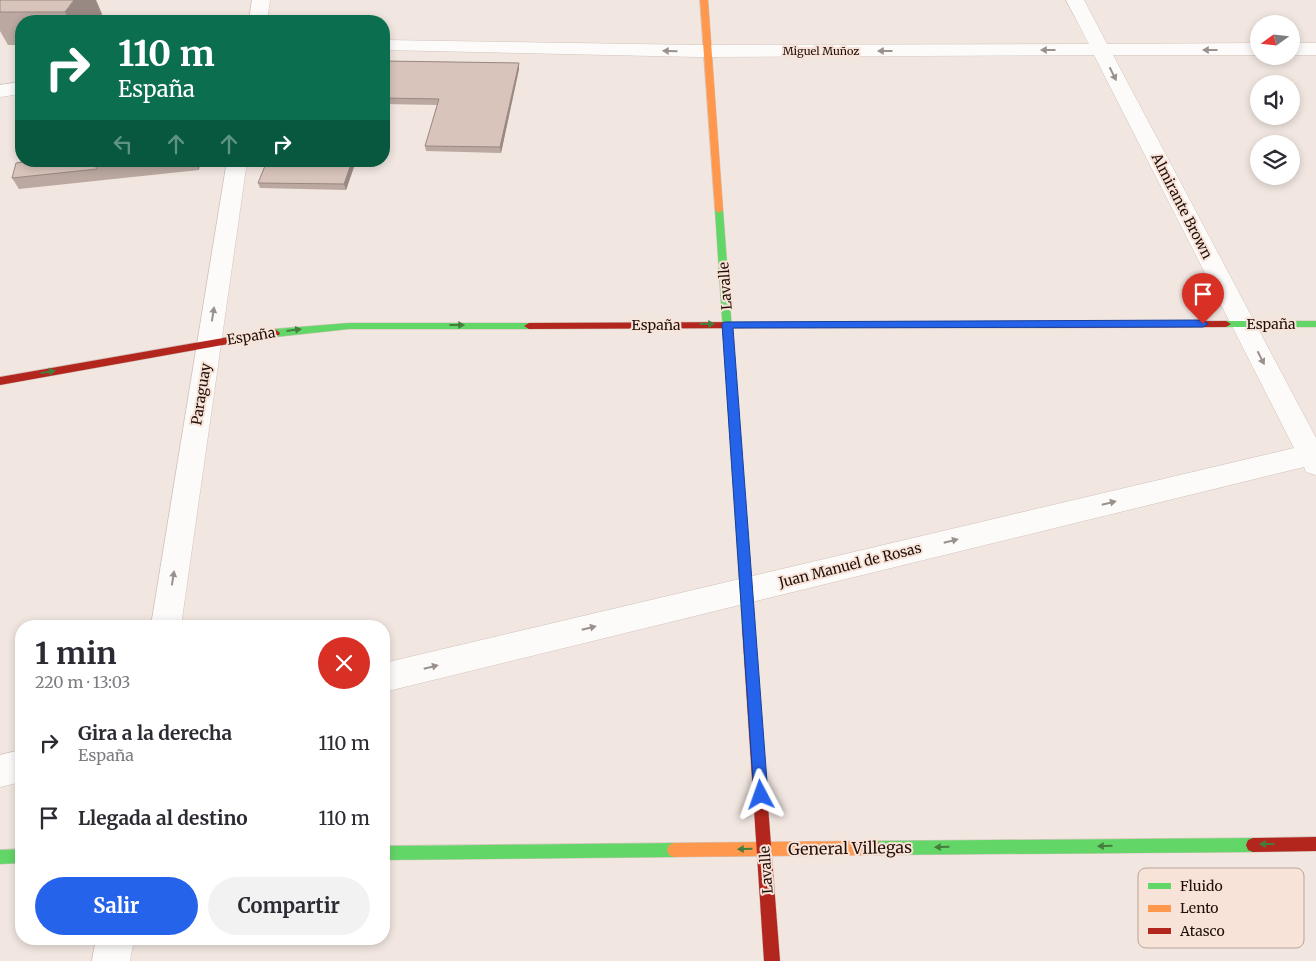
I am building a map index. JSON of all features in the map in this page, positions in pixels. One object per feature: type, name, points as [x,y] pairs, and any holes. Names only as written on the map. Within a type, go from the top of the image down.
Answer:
[{"type":"street","points":[[259,15],[261,0]]},
{"type":"street","name":"Lavalle","points":[[704,0],[772,961]]},
{"type":"street","name":"Almirante Brown","points":[[1075,0],[1314,457]]},
{"type":"street","name":"Miguel Muñoz","points":[[390,44],[708,51],[1250,50]]},
{"type":"street","points":[[1300,49],[1316,49]]},
{"type":"street","points":[[0,91],[15,89]]},
{"type":"street","name":"Paraguay","points":[[167,620],[236,167]]},
{"type":"street","name":"España","points":[[0,381],[280,332],[349,326],[1316,324]]},
{"type":"street","name":"Juan Manuel de Rosas","points":[[390,677],[746,590],[1314,457]]},
{"type":"street","points":[[0,771],[15,767]]},
{"type":"street","name":"General Villegas","points":[[390,853],[1316,844]]},
{"type":"street","points":[[0,857],[15,856]]},
{"type":"street","points":[[111,961],[114,945]]},
{"type":"building","points":[[0,0],[74,0],[65,12],[0,12]]},
{"type":"building","points":[[390,61],[519,63],[500,147],[425,146],[439,99],[390,98]]},
{"type":"building","points":[[15,167],[96,167],[97,169],[12,178]]},
{"type":"building","points":[[265,167],[350,167],[344,184],[258,183]]},
{"type":"traffic: fast","points":[[719,210],[748,626]]},
{"type":"traffic: fast","points":[[1226,324],[1316,324]]},
{"type":"traffic: fast","points":[[275,333],[349,326],[529,326]]},
{"type":"traffic: fast","points":[[875,848],[1253,845]]},
{"type":"traffic: fast","points":[[390,853],[674,850]]},
{"type":"traffic: fast","points":[[0,857],[15,856]]},
{"type":"traffic: slow","points":[[704,0],[719,210]]},
{"type":"traffic: slow","points":[[757,325],[1039,325]]},
{"type":"traffic: slow","points":[[674,850],[875,848]]},
{"type":"traffic: jam","points":[[1039,325],[1226,324]]},
{"type":"traffic: jam","points":[[529,326],[757,325]]},
{"type":"traffic: jam","points":[[0,381],[275,333]]},
{"type":"traffic: jam","points":[[748,626],[772,961]]},
{"type":"traffic: jam","points":[[1253,845],[1316,844]]},
{"type":"route","points":[[761,795],[728,324],[1203,324]]}]
